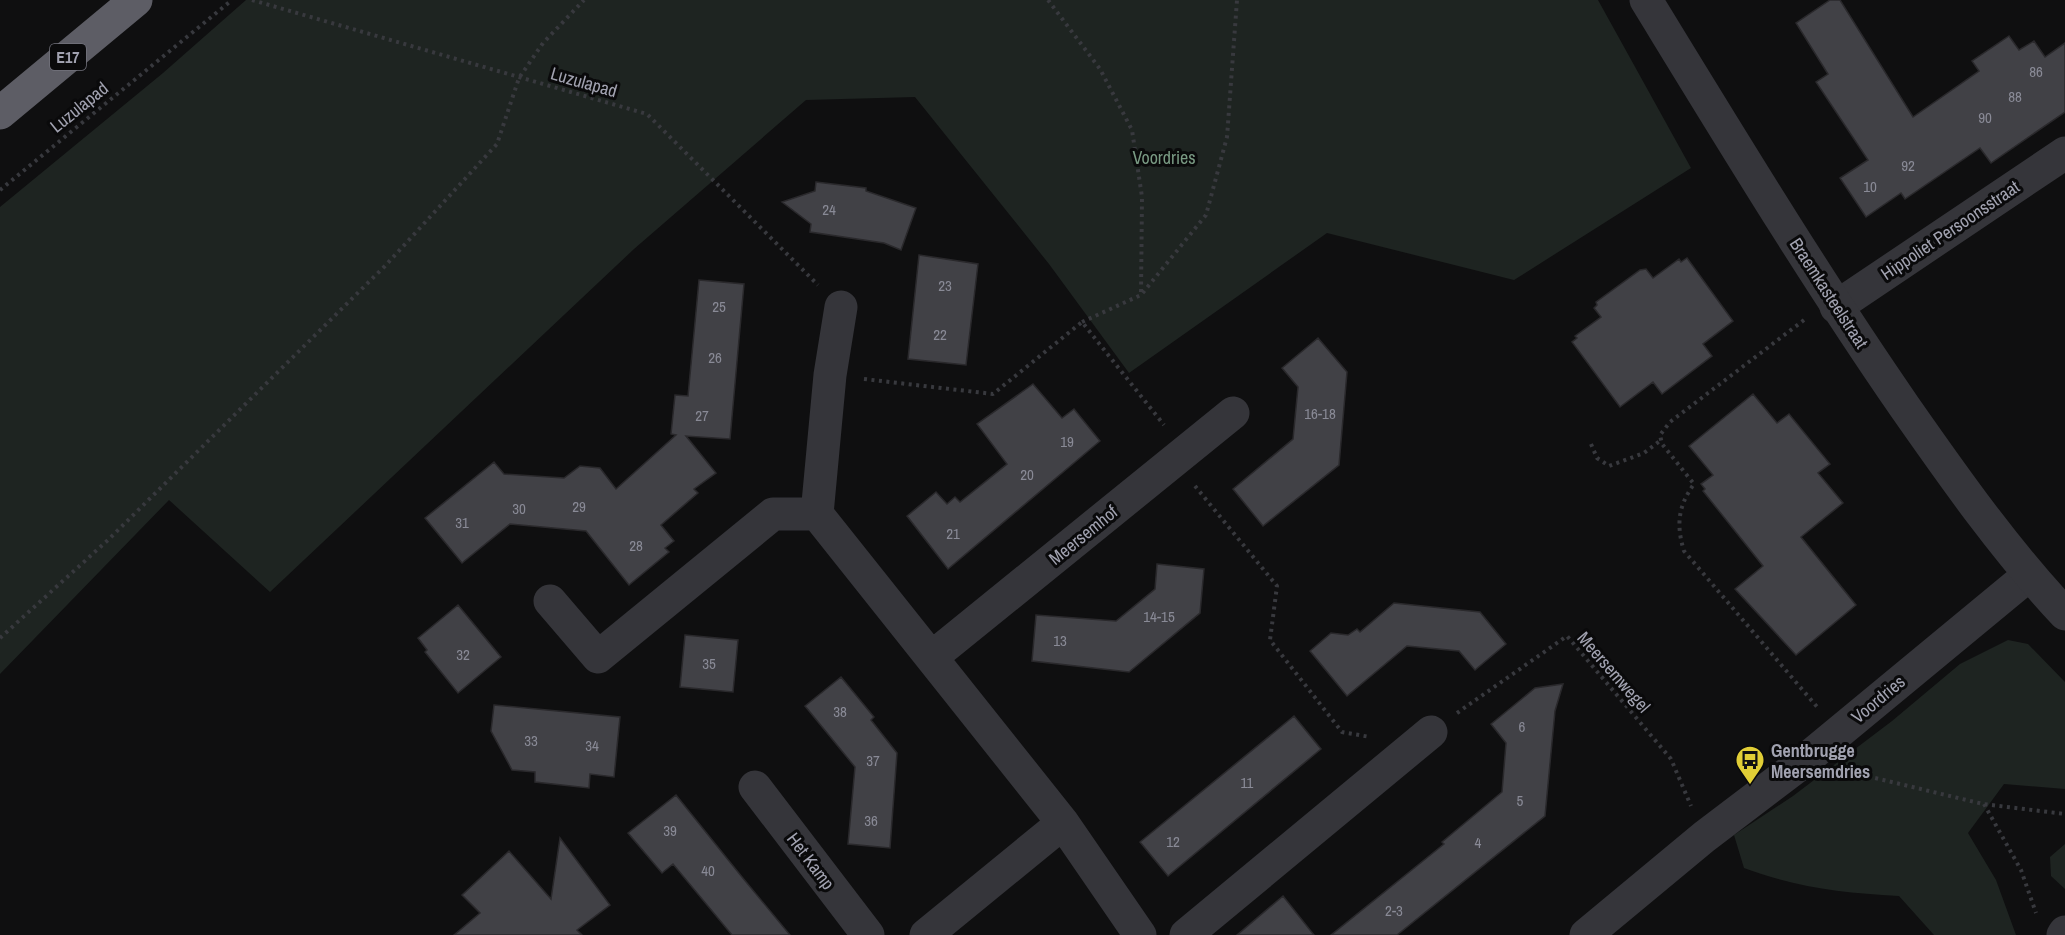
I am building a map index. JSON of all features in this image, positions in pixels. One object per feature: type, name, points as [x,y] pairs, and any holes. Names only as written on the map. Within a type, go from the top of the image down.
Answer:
[{"type":"highway","name":"E17","points":[[0,113],[136,0]]},
{"type":"street","name":"Braemkasteelstraat","points":[[1646,0],[1833,303],[1971,502],[2029,575],[2065,614]]},
{"type":"street","name":"Hippoliet Persoonsstraat","points":[[1833,303],[2065,153]]},
{"type":"street","points":[[841,307],[830,375],[817,514],[1063,823],[1140,935]]},
{"type":"street","name":"Meersemhof","points":[[932,657],[1233,413]]},
{"type":"street","points":[[550,601],[598,657],[773,514],[817,514]]},
{"type":"street","name":"Voordries","points":[[1586,935],[1704,837],[1804,761],[2029,575]]},
{"type":"street","points":[[1186,935],[1431,732]]},
{"type":"street","name":"Het Kamp","points":[[755,788],[868,935]]},
{"type":"street","points":[[926,935],[1063,823]]},
{"type":"path","name":"Luzulapad","points":[[0,190],[232,0]]},
{"type":"path","name":"Luzulapad","points":[[252,0],[647,114],[841,307]]},
{"type":"path","points":[[0,638],[108,540],[385,266],[497,144],[519,78],[543,43],[584,0]]},
{"type":"path","points":[[1048,0],[1100,69],[1132,130],[1142,197],[1141,295]]},
{"type":"path","points":[[1082,322],[1141,295],[1206,215],[1227,137],[1237,0]]},
{"type":"path","points":[[1833,303],[1670,422],[1660,435],[1661,440],[1694,484],[1684,497],[1678,516],[1678,534],[1684,551],[1838,732]]},
{"type":"path","points":[[1591,444],[1597,458],[1609,466],[1636,457],[1661,440]]},
{"type":"path","name":"Meersemwegel","points":[[1431,732],[1566,636],[1671,759],[1704,837]]},
{"type":"path","points":[[1804,761],[1983,804],[2065,814]]},
{"type":"path","points":[[1983,804],[2056,930]]},
{"type":"green space","points":[[246,0],[1598,0],[1691,168],[1514,280],[1327,233],[1129,373],[1049,264],[915,97],[806,100],[634,249],[270,592],[169,500],[0,674],[0,207],[163,73]]},
{"type":"green space","points":[[2008,640],[2028,644],[2065,682],[2065,789],[2004,784],[1968,833],[1996,880],[2016,935],[1934,935],[1899,896],[1802,885],[1744,868],[1734,835],[1793,796],[1892,721],[1960,664]]},
{"type":"green space","points":[[2065,844],[2065,889],[2051,876],[2050,857]]},
{"type":"building","points":[[1830,0],[1840,0],[1913,117],[1979,71],[1972,61],[2009,36],[2019,50],[2034,41],[2045,57],[2065,43],[2065,112],[1991,163],[1980,148],[1905,199],[1901,193],[1866,217],[1840,178],[1868,160],[1816,82],[1828,74],[1796,23]]},
{"type":"building","points":[[816,182],[866,188],[866,191],[916,208],[901,250],[884,243],[810,232],[811,224],[782,202],[815,191]]},
{"type":"building","points":[[919,255],[978,264],[966,365],[908,359]]},
{"type":"building","points":[[1687,258],[1733,321],[1703,344],[1712,356],[1662,394],[1653,382],[1620,407],[1572,342],[1577,338],[1575,336],[1601,317],[1594,308],[1597,305],[1596,302],[1640,270],[1646,269],[1653,278],[1679,259],[1681,262]]},
{"type":"building","points":[[699,280],[744,284],[730,439],[686,436],[716,473],[694,489],[698,493],[661,525],[674,541],[665,548],[669,552],[629,585],[586,531],[510,524],[462,563],[425,518],[494,462],[504,474],[564,478],[580,466],[600,468],[616,489],[676,435],[671,434],[675,395],[688,396]]},
{"type":"building","points":[[1318,338],[1347,372],[1339,465],[1263,526],[1233,489],[1293,439],[1298,387],[1282,368]]},
{"type":"building","points":[[1033,384],[1062,418],[1074,409],[1100,441],[948,569],[907,516],[936,492],[947,504],[955,497],[960,502],[1007,464],[977,424]]},
{"type":"building","points":[[1753,394],[1777,423],[1789,414],[1830,464],[1818,473],[1843,503],[1801,537],[1856,605],[1796,655],[1735,589],[1763,566],[1703,491],[1705,489],[1701,484],[1713,475],[1689,446]]},
{"type":"building","points":[[1157,564],[1204,569],[1200,613],[1129,672],[1032,661],[1036,615],[1116,621],[1155,589]]},
{"type":"building","points":[[1394,603],[1480,612],[1506,644],[1475,670],[1459,651],[1407,646],[1347,696],[1310,651],[1331,633],[1348,635],[1357,629],[1360,632]]},
{"type":"building","points":[[458,605],[501,657],[458,693],[425,652],[427,650],[418,638]]},
{"type":"building","points":[[685,635],[738,640],[733,692],[680,687]]},
{"type":"building","points":[[841,677],[874,717],[871,720],[897,753],[890,848],[848,844],[855,767],[805,706]]},
{"type":"building","points":[[1563,684],[1555,711],[1545,816],[1397,935],[1331,935],[1444,844],[1442,842],[1502,792],[1506,743],[1491,724],[1535,688]]},
{"type":"building","points":[[494,705],[620,717],[614,777],[590,774],[589,788],[535,782],[535,772],[512,770],[491,731]]},
{"type":"building","points":[[1294,716],[1321,749],[1168,876],[1140,842]]},
{"type":"building","points":[[676,795],[790,935],[732,935],[673,864],[662,873],[628,833]]},
{"type":"building","points":[[560,838],[610,905],[577,930],[582,935],[454,935],[480,913],[462,895],[509,851],[551,899]]},
{"type":"building","points":[[1283,896],[1314,935],[1237,935]]},
{"type":"place","name":"Gentbrugge Meersemdries","points":[[1750,786]]}]
